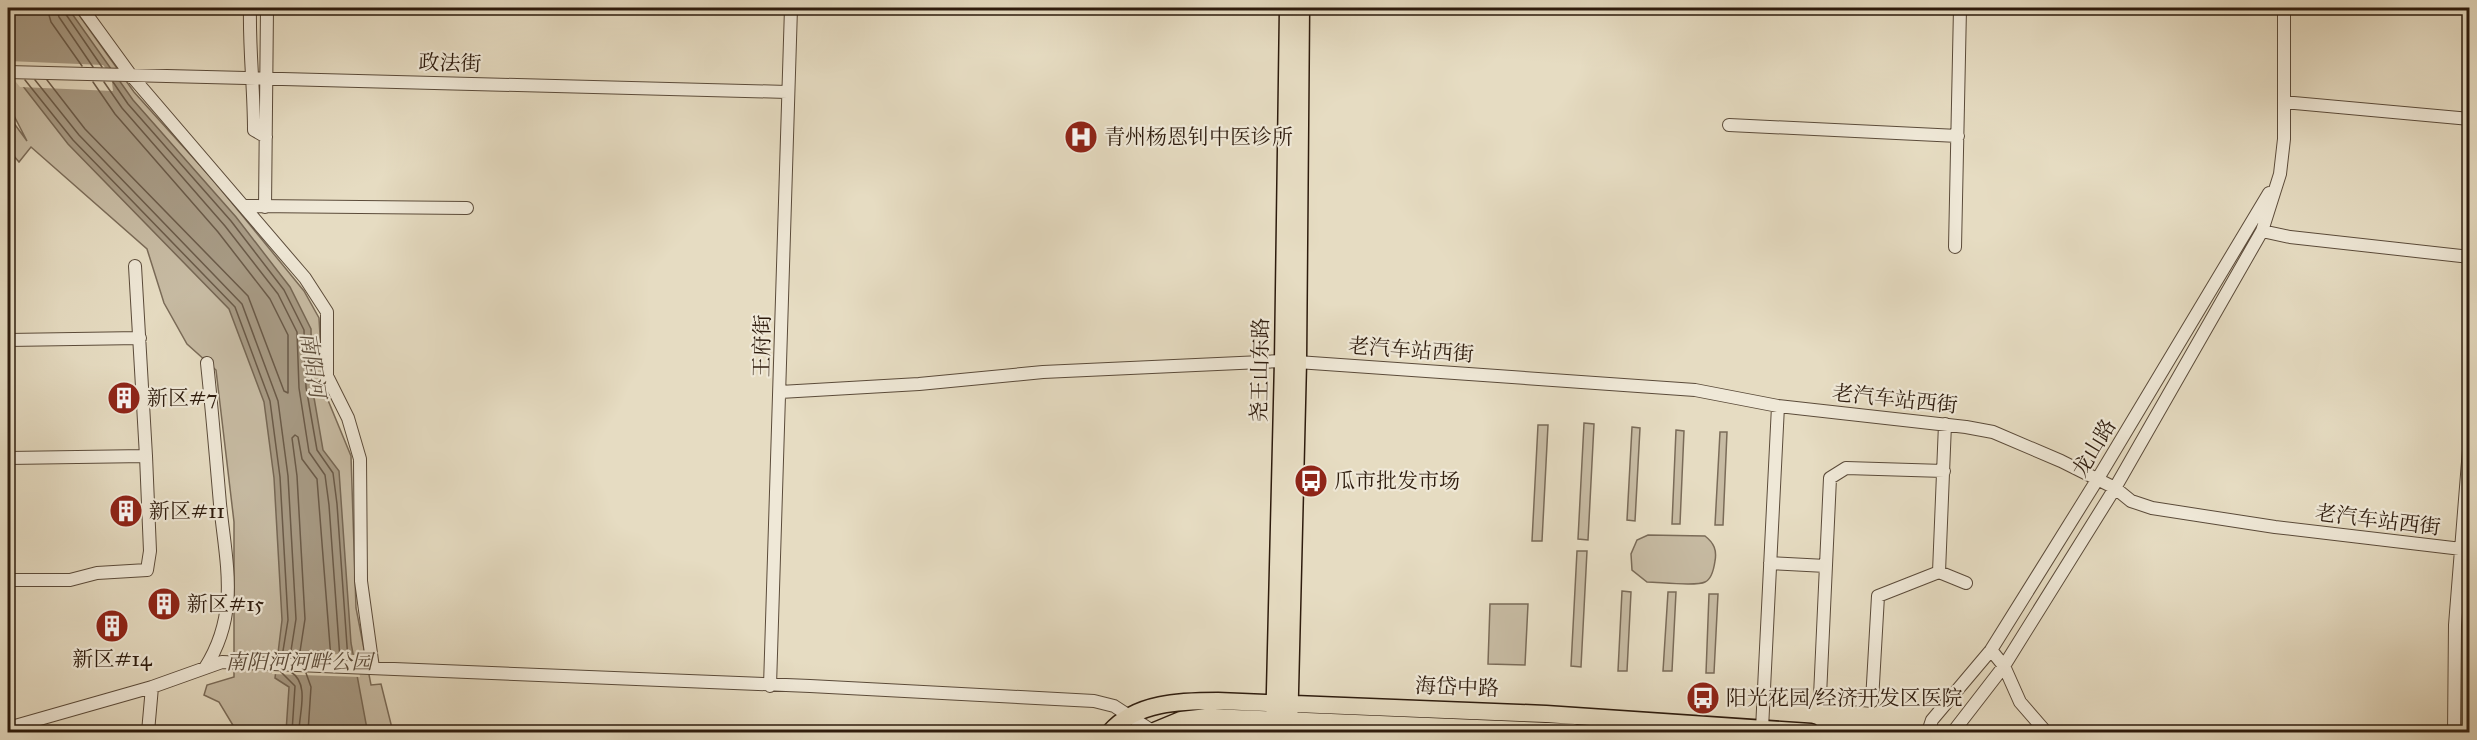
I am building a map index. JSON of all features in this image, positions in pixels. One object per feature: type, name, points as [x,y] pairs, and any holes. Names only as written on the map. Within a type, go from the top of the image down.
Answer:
[{"type":"main road","name":"尧王山东路","points":[[1288,8],[1291,362]]},
{"type":"main road","name":"尧王山东路","points":[[1282,718],[1301,8]]},
{"type":"main road","name":"海岱中路","points":[[1110,732],[1132,716],[1164,704],[1186,701],[1282,718]]},
{"type":"main road","name":"海岱中路","points":[[1153,732],[1169,723],[1191,718],[1282,718],[1811,732]]},
{"type":"main road","name":"海岱中路","points":[[1533,725],[1573,732]]},
{"type":"street","points":[[82,8],[130,74],[305,278],[327,312],[327,376],[348,418],[360,459],[361,581],[368,668]]},
{"type":"street","points":[[250,8],[250,77],[254,86],[254,130],[267,137]]},
{"type":"street","points":[[265,207],[267,8]]},
{"type":"street","name":"王府街","points":[[770,686],[791,8]]},
{"type":"street","points":[[1955,247],[1960,8]]},
{"type":"street","name":"龙山路","points":[[1953,732],[2004,666],[2115,488],[2262,231],[2280,174],[2284,102],[2284,8]]},
{"type":"street","name":"政法街","points":[[8,72],[787,92]]},
{"type":"street","points":[[2284,102],[2469,119]]},
{"type":"street","points":[[1730,125],[1958,136]]},
{"type":"street","name":"龙山路","points":[[1928,732],[1932,720],[1991,650],[2097,480],[2280,174]]},
{"type":"street","points":[[244,206],[466,208]]},
{"type":"street","points":[[2262,231],[2290,237],[2469,257]]},
{"type":"street","points":[[8,580],[70,580],[97,573],[147,570],[150,551],[135,266]]},
{"type":"street","points":[[8,340],[140,338]]},
{"type":"street","name":"老汽车站西街","points":[[780,392],[919,384],[1043,372],[1291,362],[1695,390],[1778,406],[1945,424],[1992,432],[2061,460],[2115,488],[2132,501],[2152,508],[2202,517],[2465,550]]},
{"type":"street","points":[[205,668],[221,638],[225,622],[229,573],[207,363]]},
{"type":"street","points":[[1762,729],[1778,406]]},
{"type":"street","points":[[1940,572],[1945,424]]},
{"type":"street","points":[[2454,732],[2455,625],[2465,550],[2469,437]]},
{"type":"street","points":[[8,458],[146,456]]},
{"type":"street","points":[[1944,471],[1846,468],[1830,478],[1820,696],[1872,701],[1878,596],[1940,572],[1966,582]]},
{"type":"street","points":[[1770,563],[1826,566]]},
{"type":"street","points":[[1991,650],[2004,666],[2020,702],[2046,732]]},
{"type":"street","points":[[8,728],[152,687],[222,662],[1094,701],[1114,706],[1153,732]]},
{"type":"street","points":[[148,732],[152,687]]},
{"type":"green space","name":"南阳河","points":[[8,8],[74,8],[134,92],[215,182],[304,291],[319,318],[323,388],[351,456],[356,608],[371,685],[381,684],[393,732],[237,732],[219,702],[204,695],[207,685],[234,677],[234,522],[216,370],[187,344],[164,303],[147,249],[31,147],[19,162],[8,149],[8,115],[27,141],[8,104]]},
{"type":"green space","points":[[1584,423],[1594,424],[1588,540],[1578,539]]},
{"type":"green space","points":[[1538,425],[1548,425],[1542,541],[1532,541]]},
{"type":"green space","points":[[1632,427],[1640,428],[1635,521],[1627,520]]},
{"type":"green space","points":[[1676,430],[1684,431],[1680,524],[1672,524]]},
{"type":"green space","points":[[1720,432],[1727,432],[1723,525],[1715,525]]},
{"type":"green space","points":[[1648,535],[1705,536],[1713,544],[1716,553],[1709,578],[1705,582],[1694,584],[1647,582],[1632,570],[1631,554],[1637,540]]},
{"type":"green space","points":[[1577,551],[1587,551],[1581,667],[1571,666]]},
{"type":"green space","points":[[1622,591],[1631,592],[1627,671],[1618,671]]},
{"type":"green space","points":[[1668,592],[1676,592],[1672,671],[1663,671]]},
{"type":"green space","points":[[1709,594],[1718,594],[1714,673],[1706,673]]},
{"type":"green space","points":[[1490,604],[1528,604],[1525,665],[1488,664]]},
{"type":"water","name":"南阳河","points":[[8,8],[68,8],[133,100],[236,217],[290,287],[311,329],[312,386],[323,450],[339,471],[351,643],[367,729],[370,732],[286,732],[289,687],[275,678],[282,620],[274,478],[264,402],[229,309],[68,144],[8,67]]},
{"type":"pier","points":[[8,61],[103,65],[111,74],[113,91],[20,87],[8,72]]},
{"type":"pier","points":[[274,652],[356,655],[360,677],[272,674]]},
{"type":"place","name":"青州杨恩钊中医诊所","points":[[1081,137]]},
{"type":"place","name":"新区#7","points":[[124,398]]},
{"type":"place","name":"瓜市批发市场","points":[[1311,481]]},
{"type":"place","name":"新区#11","points":[[126,511]]},
{"type":"place","name":"新区#15","points":[[164,604]]},
{"type":"place","name":"新区#14","points":[[112,626]]},
{"type":"place","name":"阳光花园/经济开发区医院","points":[[1703,698]]},
{"type":"park label","name":"南阳河河畔公园","points":[[299,662]]}]
